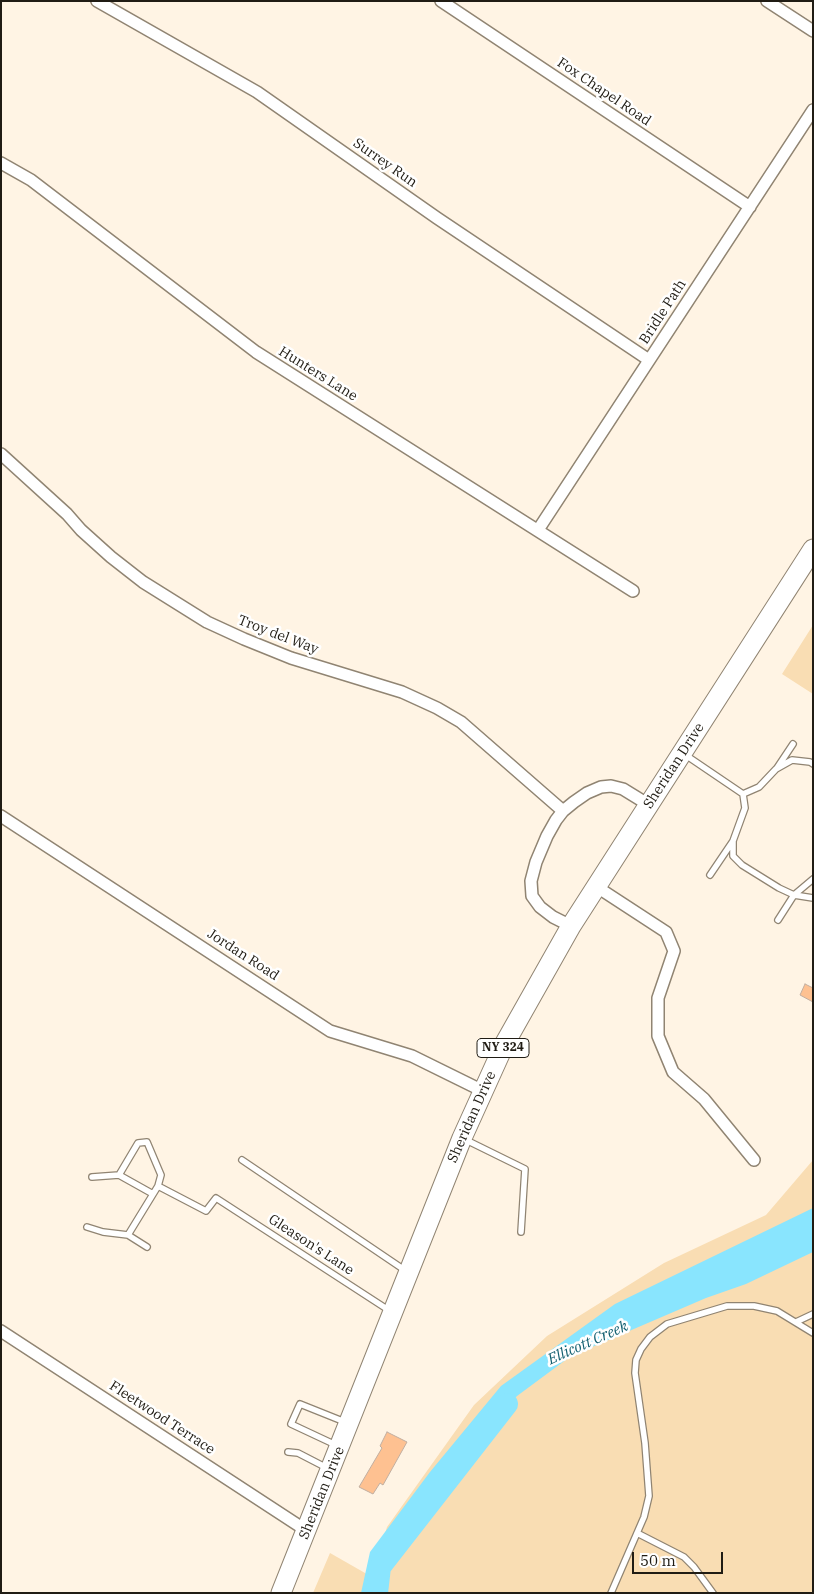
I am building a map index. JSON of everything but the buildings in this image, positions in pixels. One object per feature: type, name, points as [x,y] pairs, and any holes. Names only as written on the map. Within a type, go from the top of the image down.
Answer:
[{"type":"main road","name":"Sheridan Drive","points":[[281,1593],[462,1138],[506,1043],[571,926],[813,549]]},
{"type":"street","name":"Surrey Run","points":[[97,1],[257,92],[430,213],[649,360]]},
{"type":"street","name":"Fox Chapel Road","points":[[441,1],[750,207]]},
{"type":"street","points":[[767,1],[813,31]]},
{"type":"street","name":"Bridle Path","points":[[538,530],[813,110]]},
{"type":"street","name":"Hunters Lane","points":[[1,163],[31,180],[256,352],[633,591]]},
{"type":"street","name":"Troy del Way","points":[[1,454],[67,514],[81,530],[143,582],[207,622],[244,639],[291,658],[402,692],[437,708],[461,722],[563,811]]},
{"type":"street","points":[[571,926],[553,917],[540,907],[532,896],[531,881],[536,862],[547,836],[563,811],[600,787],[611,786],[624,790],[649,805]]},
{"type":"street","name":"Jordan Road","points":[[1,816],[330,1031],[412,1056],[483,1091]]},
{"type":"street","points":[[597,886],[666,932],[674,951],[658,998],[658,1036],[673,1072],[704,1099],[754,1160]]},
{"type":"street","name":"Fleetwood Terrace","points":[[1,1331],[307,1531]]},
{"type":"lane","points":[[743,794],[759,788],[776,769],[793,744]]},
{"type":"lane","points":[[683,753],[743,794]]},
{"type":"lane","points":[[776,769],[792,760],[811,763]]},
{"type":"lane","points":[[710,875],[733,841],[744,808],[743,794]]},
{"type":"lane","points":[[733,841],[733,856],[742,865],[794,895],[813,898]]},
{"type":"lane","points":[[778,920],[794,895],[813,879]]},
{"type":"lane","points":[[462,1138],[525,1169],[522,1232]]},
{"type":"lane","points":[[119,1175],[138,1143],[146,1142],[161,1175],[158,1186],[128,1235]]},
{"type":"lane","points":[[242,1160],[408,1272]]},
{"type":"lane","points":[[92,1177],[119,1175],[153,1194]]},
{"type":"lane","name":"Gleason's Lane","points":[[158,1186],[206,1212],[216,1198],[392,1312]]},
{"type":"lane","points":[[87,1227],[103,1232],[128,1235],[147,1247]]},
{"type":"lane","points":[[611,1593],[644,1517],[649,1496],[645,1443],[635,1373],[636,1360],[650,1337],[667,1324],[727,1306],[754,1306],[777,1311],[813,1333]]},
{"type":"lane","points":[[796,1322],[813,1314]]},
{"type":"lane","points":[[340,1447],[291,1424],[300,1404],[349,1424]]},
{"type":"lane","points":[[288,1452],[298,1453],[330,1470]]},
{"type":"lane","points":[[637,1533],[684,1557],[694,1566],[713,1593]]},
{"type":"shaded area","points":[[813,625],[813,694],[782,674]]},
{"type":"shaded area","points":[[813,1160],[813,1593],[313,1593],[330,1553],[372,1577],[387,1527],[474,1405],[547,1336],[664,1263],[766,1215]]},
{"type":"water","points":[[813,1208],[813,1252],[746,1284],[706,1298],[571,1356],[517,1396],[443,1478],[384,1555],[377,1593],[361,1593],[370,1552],[430,1472],[501,1386],[615,1304]]},
{"type":"waterway","name":"Ellicott Creek","points":[[377,1593],[380,1567],[507,1404]]}]
